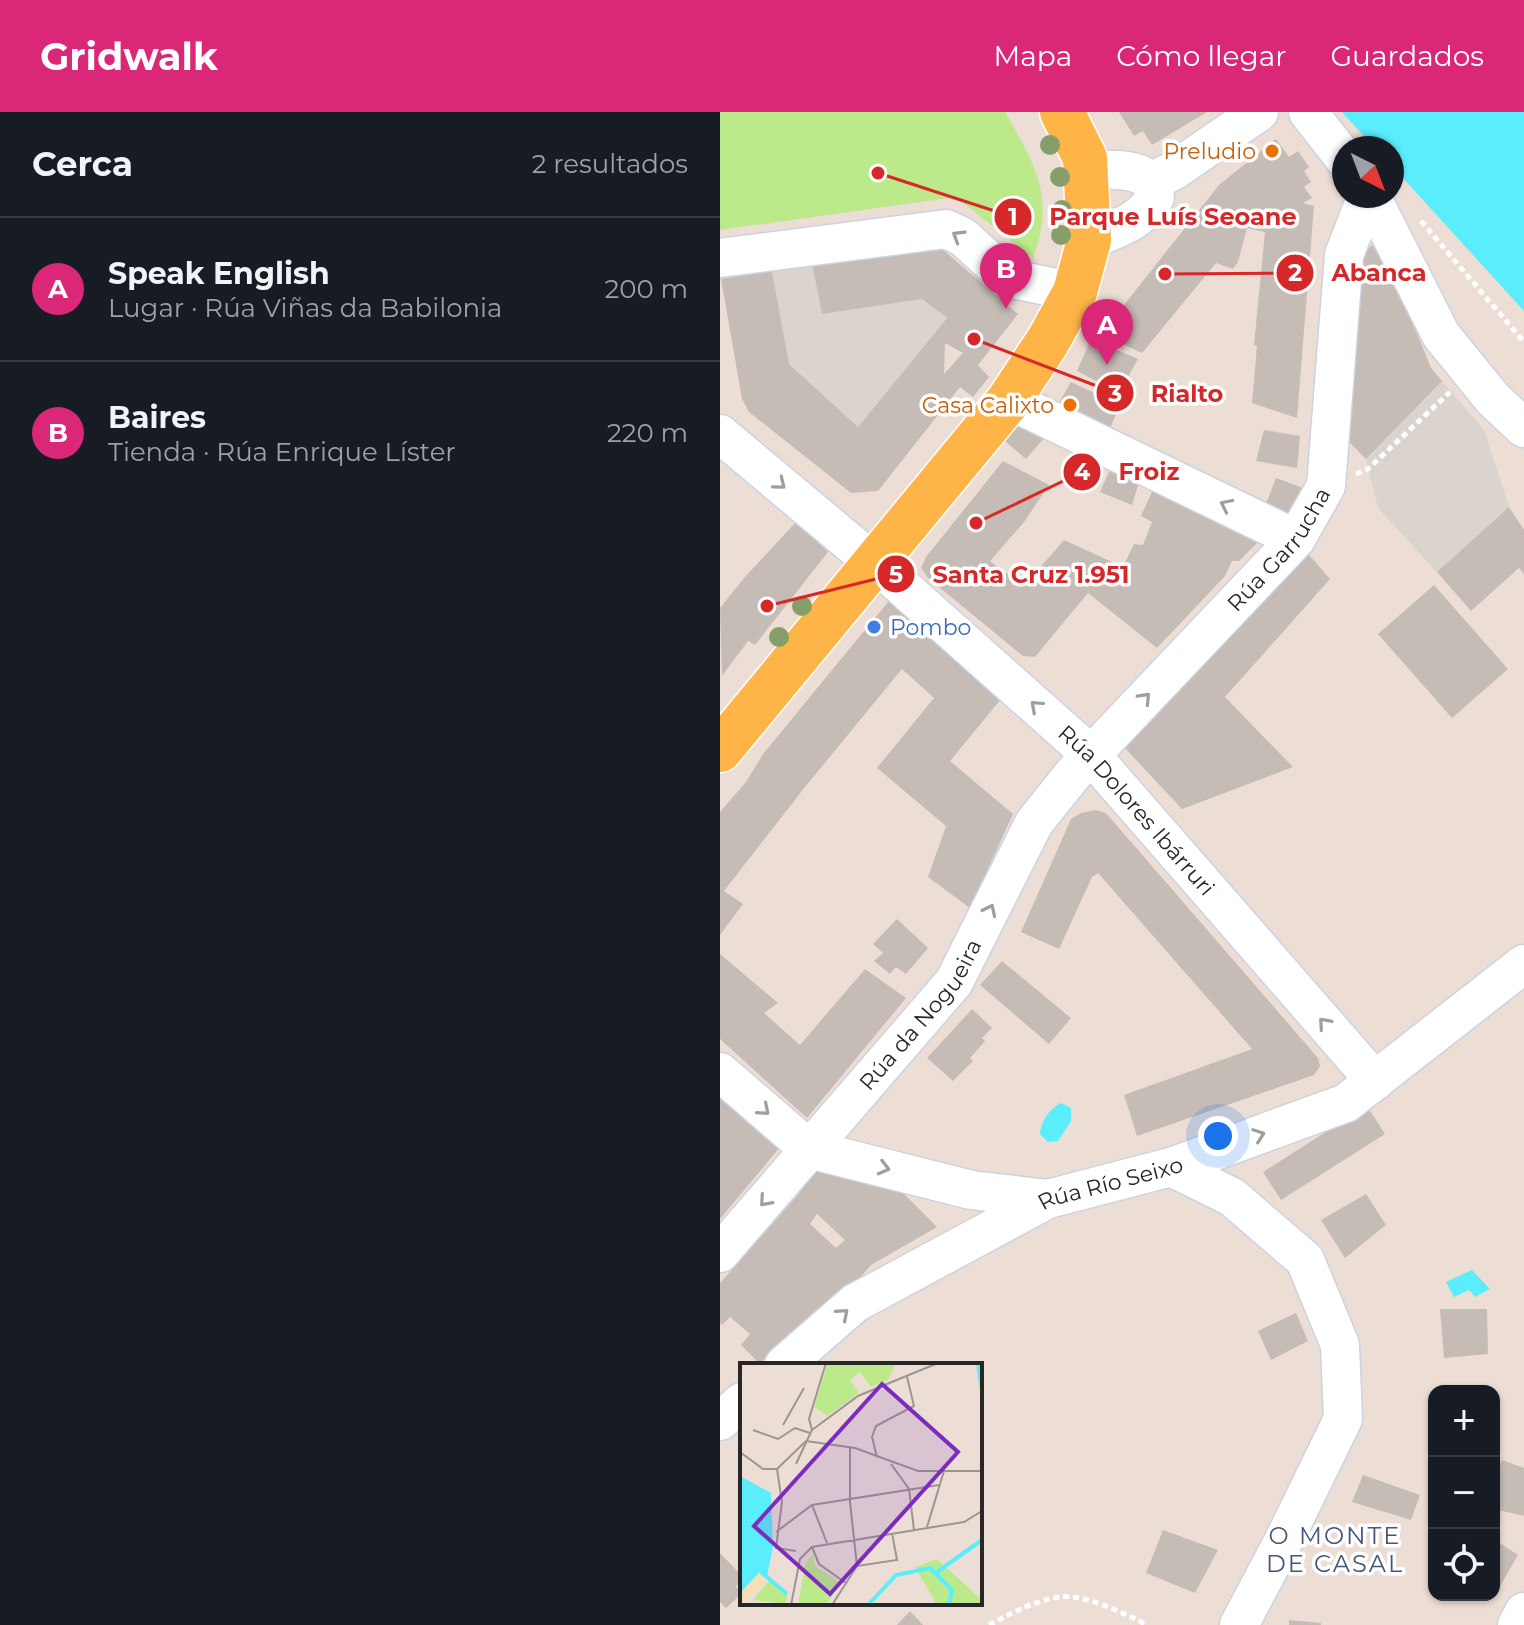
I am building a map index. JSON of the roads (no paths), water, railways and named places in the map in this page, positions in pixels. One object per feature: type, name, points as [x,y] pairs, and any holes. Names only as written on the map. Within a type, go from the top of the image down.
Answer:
[{"type":"main road","points":[[720,750],[1009,400],[1048,341],[1075,292],[1089,240],[1086,171],[1085,158],[1062,112]]},
{"type":"street","points":[[1151,182],[1173,171],[1259,112]]},
{"type":"street","points":[[1308,112],[1332,143]]},
{"type":"street","points":[[1086,171],[1110,168],[1144,177],[1151,182],[1155,197],[1147,212],[1089,240]]},
{"type":"street","name":"Rúa Garrucha","points":[[1091,755],[1296,539],[1326,486],[1344,255],[1364,208]]},
{"type":"street","points":[[1375,208],[1441,335],[1493,399],[1524,428]]},
{"type":"street","points":[[720,258],[946,229],[963,237],[1008,278],[1075,292]]},
{"type":"street","points":[[1009,400],[1296,539]]},
{"type":"street","name":"Rúa Dolores Ibárruri","points":[[720,434],[874,562],[1091,755],[1375,1081]]},
{"type":"street","name":"Rúa da Nogueira","points":[[720,1253],[954,982],[1034,823],[1091,755]]},
{"type":"street","name":"Rúa Río Seixo","points":[[786,1363],[855,1303],[1048,1199],[1171,1167],[1346,1103],[1524,964]]},
{"type":"street","points":[[720,1072],[809,1149],[971,1190],[1048,1199]]},
{"type":"street","points":[[1171,1167],[1232,1197],[1305,1260],[1340,1345],[1343,1419],[1239,1625]]},
{"type":"street","points":[[720,1421],[740,1404]]},
{"type":"street","points":[[1517,1625],[1524,1612]]},
{"type":"water","points":[[1342,112],[1524,112],[1524,311],[1404,179],[1404,136],[1364,136]]},
{"type":"water","points":[[1061,1103],[1071,1108],[1071,1121],[1058,1141],[1048,1142],[1040,1134],[1042,1125],[1049,1112]]},
{"type":"water","points":[[1472,1270],[1490,1289],[1475,1297],[1469,1290],[1454,1297],[1446,1282]]},
{"type":"place","name":"Preludio","points":[[1272,151]]},
{"type":"place","name":"Parque Luís Seoane","points":[[878,173]]},
{"type":"place","name":"Abanca","points":[[1165,274]]},
{"type":"place","name":"Baires","points":[[1006,309]]},
{"type":"place","name":"Rialto","points":[[974,339]]},
{"type":"place","name":"Speak English","points":[[1107,365]]},
{"type":"place","name":"Casa Calixto","points":[[1070,405]]},
{"type":"place","name":"Froiz","points":[[976,523]]},
{"type":"place","name":"Santa Cruz 1.951","points":[[767,606]]},
{"type":"place","name":"Pombo","points":[[874,627]]},
{"type":"district","name":"O MONTE DE CASAL","points":[[1335,1549]]}]
